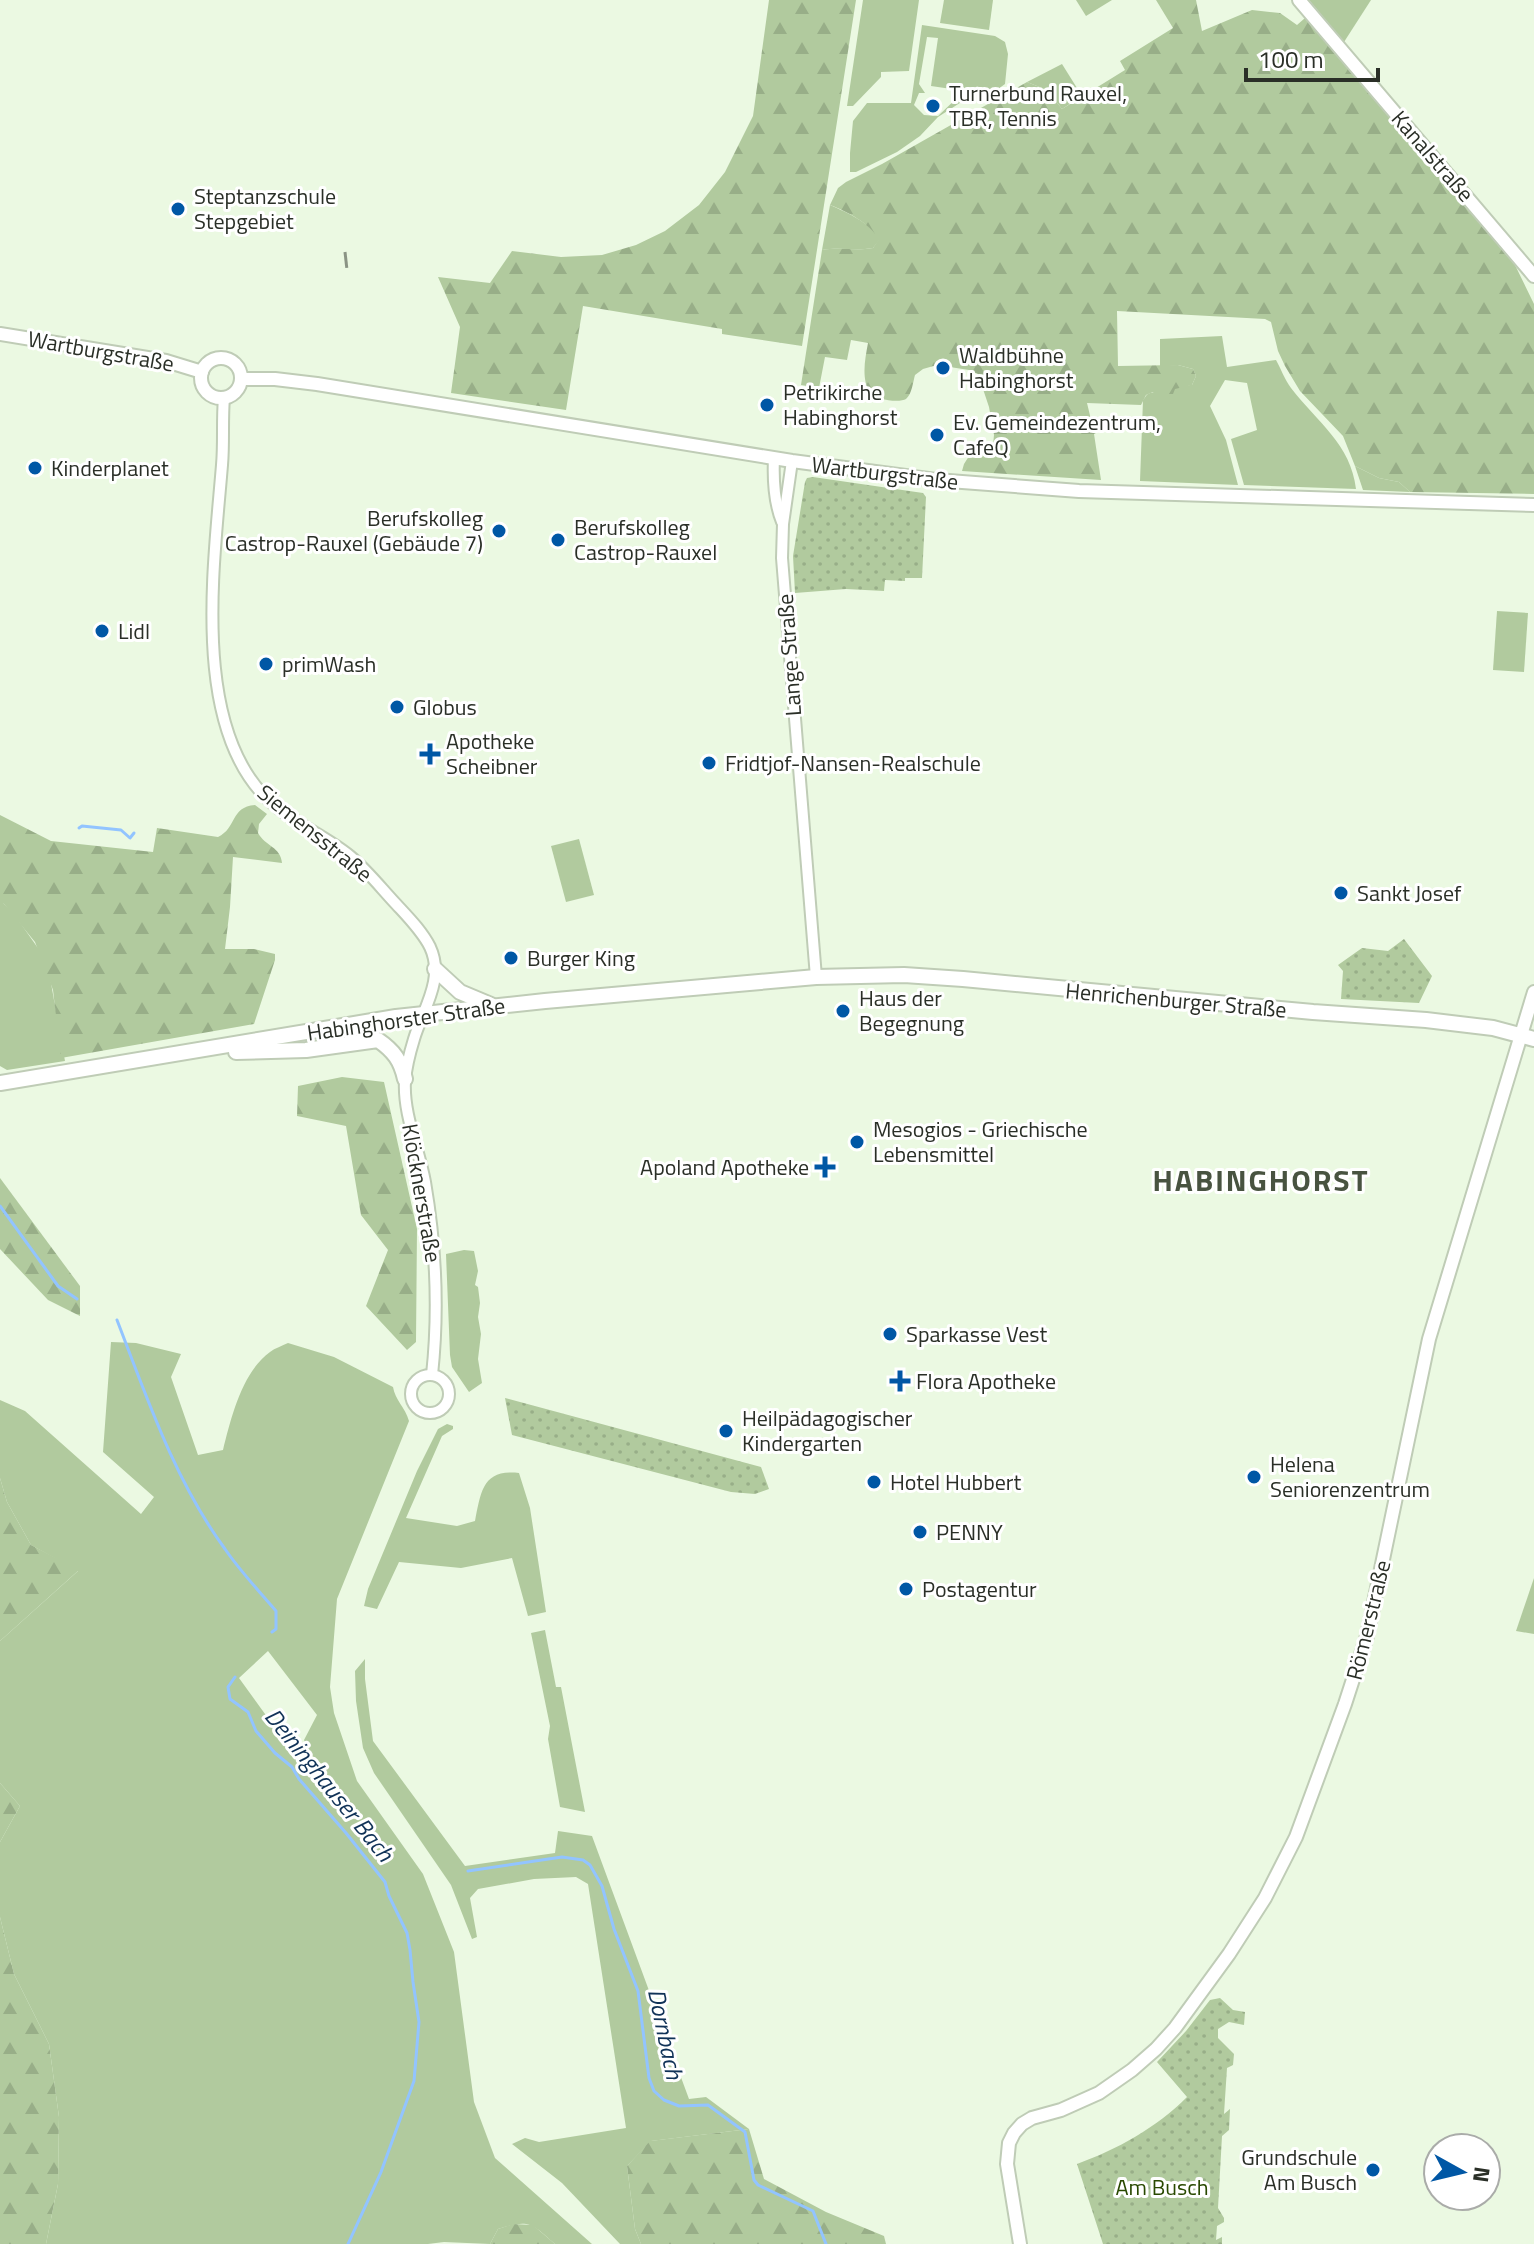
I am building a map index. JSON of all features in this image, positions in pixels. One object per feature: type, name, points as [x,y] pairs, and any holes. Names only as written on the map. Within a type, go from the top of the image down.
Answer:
[{"type":"main road","name":"Kanalstraße","points":[[1299,0],[1534,276]]},
{"type":"main road","name":"Wartburgstraße","points":[[0,334],[166,361],[202,372]]},
{"type":"main road","points":[[218,358],[228,358],[236,364],[242,379],[236,392],[224,398],[214,397],[201,382],[202,372],[210,361],[218,358]]},
{"type":"main road","name":"Wartburgstraße","points":[[242,379],[317,384],[792,461],[936,480],[1053,490],[1534,505]]},
{"type":"main road","points":[[435,969],[460,992],[495,1006]]},
{"type":"main road","name":"Henrichenburger Straße","points":[[816,977],[904,975],[955,979],[1426,1020],[1475,1025],[1527,1037]]},
{"type":"main road","name":"Habinghorster Straße","points":[[0,1083],[396,1017],[816,977]]},
{"type":"main road","name":"Römerstraße","points":[[1020,2244],[1007,2164],[1009,2143],[1014,2133],[1032,2118],[1061,2110],[1099,2093],[1156,2049],[1229,1954],[1265,1898],[1296,1837],[1331,1746],[1367,1636],[1429,1339],[1527,1037],[1534,992]]},
{"type":"main road","points":[[184,1054],[306,1050],[378,1040],[401,1061],[405,1079]]},
{"type":"street","name":"Siemensstraße","points":[[224,398],[213,628],[216,677],[225,726],[237,758],[252,783],[279,809],[335,845],[363,868],[421,934],[432,953],[435,969]]},
{"type":"street","name":"Lange Straße","points":[[774,458],[774,489],[783,524]]},
{"type":"street","name":"Lange Straße","points":[[792,461],[783,524],[784,587],[816,977]]},
{"type":"street","points":[[423,1014],[432,992],[435,969]]},
{"type":"street","name":"Klöcknerstraße","points":[[423,1014],[405,1079],[405,1095],[425,1182],[436,1266],[436,1335],[432,1375]]},
{"type":"green space","points":[[769,0],[856,0],[802,346],[722,334],[722,329],[583,306],[566,410],[451,393],[460,327],[438,277],[490,283],[512,251],[561,257],[602,255],[636,245],[665,231],[699,205],[725,172],[753,116]]},
{"type":"green space","points":[[863,0],[919,0],[909,71],[881,72],[881,77],[853,106],[847,106]]},
{"type":"green space","points":[[944,0],[993,0],[989,30],[940,23]]},
{"type":"green space","points":[[1076,0],[1112,0],[1086,16]]},
{"type":"green space","points":[[1156,0],[1196,0],[1202,31],[1252,10],[1280,13],[1297,25],[1305,18],[1515,265],[1534,304],[1534,494],[1410,492],[1399,482],[1379,478],[1355,466],[1343,436],[1300,391],[1278,351],[1271,322],[1265,319],[1117,311],[1118,366],[1178,365],[1193,369],[1196,376],[1192,385],[1175,389],[1171,399],[1158,397],[1153,392],[1146,395],[1141,405],[1087,403],[1096,433],[1101,480],[962,471],[976,445],[975,453],[992,455],[994,435],[978,374],[969,370],[937,365],[923,369],[915,375],[906,399],[882,399],[870,393],[865,382],[868,343],[851,340],[847,360],[825,357],[819,388],[801,385],[822,250],[873,248],[879,239],[858,219],[830,205],[838,188],[1027,82],[1047,90],[1062,109],[1125,70],[1120,61],[1173,28]]},
{"type":"green space","points":[[1309,0],[1371,0],[1344,42]]},
{"type":"green space","points":[[922,25],[995,36],[1005,42],[1008,54],[1005,84],[980,102],[979,93],[931,86],[938,38],[927,37],[919,84],[925,93],[919,93],[914,105],[924,115],[938,116],[959,96],[966,99],[938,117],[920,136],[897,152],[850,172],[853,121],[867,103],[911,103]]},
{"type":"green space","points":[[1062,64],[1082,96],[1062,109],[1047,90],[1027,82]]},
{"type":"green space","points":[[830,205],[858,219],[875,233],[880,239],[873,248],[822,250]]},
{"type":"green space","points":[[1222,336],[1227,367],[1276,360],[1291,388],[1340,446],[1353,473],[1356,489],[1244,485],[1231,439],[1257,430],[1247,383],[1225,380],[1210,406],[1226,440],[1238,485],[1140,481],[1143,400],[1147,394],[1192,385],[1196,376],[1193,369],[1178,365],[1160,367],[1160,339]]},
{"type":"green space","points":[[1355,466],[1379,478],[1399,482],[1410,492],[1363,490]]},
{"type":"green space","points":[[813,477],[923,493],[926,497],[922,578],[885,580],[884,591],[846,589],[795,593],[793,556],[805,482]]},
{"type":"green space","points":[[1497,611],[1528,613],[1524,672],[1493,670]]},
{"type":"green space","points":[[255,805],[267,814],[259,824],[258,833],[279,853],[282,863],[233,857],[225,949],[254,949],[275,954],[254,1024],[61,1058],[53,990],[35,942],[0,902],[0,815],[51,841],[153,852],[157,828],[218,837],[241,810]]},
{"type":"green space","points":[[579,839],[594,895],[566,902],[551,846]]},
{"type":"green space","points":[[0,900],[14,914],[47,961],[65,1061],[7,1070],[0,1066]]},
{"type":"green space","points":[[1404,939],[1432,976],[1419,1003],[1341,999],[1343,971],[1338,965],[1362,948],[1388,951]]},
{"type":"green space","points":[[342,1077],[384,1082],[417,1229],[416,1342],[407,1350],[366,1306],[388,1250],[361,1215],[346,1126],[297,1116],[298,1086]]},
{"type":"green space","points":[[0,1178],[80,1286],[80,1316],[48,1300],[0,1249]]},
{"type":"green space","points":[[474,1251],[478,1271],[475,1285],[480,1303],[478,1359],[482,1383],[469,1392],[452,1367],[450,1355],[446,1254]]},
{"type":"green space","points":[[111,1342],[136,1343],[181,1354],[171,1377],[198,1455],[223,1450],[239,1396],[252,1371],[270,1352],[288,1343],[334,1357],[393,1387],[409,1421],[337,1599],[330,1687],[334,1713],[357,1781],[423,1874],[454,1952],[474,2102],[495,2158],[592,2244],[555,2244],[535,2227],[517,2224],[498,2229],[490,2244],[46,2244],[58,2184],[59,2117],[49,2044],[14,1974],[0,1917],[0,1842],[20,1806],[0,1783],[0,1641],[78,1571],[31,1545],[7,1502],[0,1478],[0,1400],[25,1411],[141,1514],[154,1497],[103,1452]],"holes":[[[268,1651],[317,1715],[304,1740],[312,1759],[303,1763],[239,1678]]]},
{"type":"green space","points":[[505,1398],[761,1467],[769,1489],[755,1494],[731,1492],[512,1435]]},
{"type":"green space","points":[[447,1424],[453,1429],[442,1436],[406,1518],[457,1526],[475,1521],[486,1484],[498,1475],[519,1473],[530,1508],[546,1612],[528,1616],[512,1558],[461,1568],[399,1562],[377,1609],[364,1606],[368,1589],[417,1471],[438,1429]]},
{"type":"green space","points":[[0,1478],[7,1502],[31,1545],[79,1570],[0,1641]]},
{"type":"green space","points":[[1534,1578],[1534,1634],[1516,1631]]},
{"type":"green space","points":[[545,1630],[556,1687],[561,1687],[585,1812],[560,1807],[548,1739],[550,1726],[531,1633]]},
{"type":"green space","points":[[365,1659],[373,1741],[465,1866],[555,1853],[558,1831],[592,1836],[689,2099],[706,2097],[749,2129],[651,2141],[627,2166],[635,2229],[641,2244],[620,2244],[562,2183],[512,2144],[525,2138],[539,2142],[626,2128],[588,1884],[576,1877],[534,1879],[478,1889],[470,1898],[477,1937],[472,1939],[451,1885],[374,1773],[363,1748],[355,1671]]},
{"type":"green space","points":[[0,1783],[20,1806],[0,1842]]},
{"type":"green space","points":[[0,1917],[14,1974],[49,2044],[59,2117],[58,2184],[46,2244],[0,2244]]},
{"type":"green space","name":"Am Busch","points":[[1220,1998],[1233,2010],[1245,2012],[1244,2025],[1229,2022],[1218,2029],[1218,2038],[1234,2054],[1233,2065],[1227,2068],[1224,2114],[1230,2109],[1229,2130],[1222,2136],[1218,2208],[1224,2222],[1217,2226],[1216,2240],[1222,2237],[1222,2244],[1103,2244],[1077,2164],[1136,2136],[1187,2097],[1157,2062],[1210,2000]]},
{"type":"green space","points":[[749,2129],[764,2179],[826,2212],[884,2236],[886,2244],[641,2244],[635,2229],[627,2166],[650,2141]]},
{"type":"green space","points":[[513,2224],[533,2225],[555,2244],[490,2244],[498,2229]]},
{"type":"waterway","points":[[79,828],[121,830],[130,838],[134,833]]},
{"type":"waterway","name":"Deininghauser Bach","points":[[0,1206],[58,1286],[77,1299]]},
{"type":"waterway","name":"Deininghauser Bach","points":[[117,1320],[164,1438],[191,1496],[231,1557],[276,1611],[276,1629],[272,1632]]},
{"type":"waterway","name":"Deininghauser Bach","points":[[235,1677],[228,1687],[230,1699],[248,1712],[256,1731],[292,1767],[385,1882],[407,1933],[419,2022],[414,2081],[381,2172],[348,2244]]},
{"type":"waterway","name":"Dornbach","points":[[468,1871],[562,1857],[583,1860],[590,1865],[602,1886],[614,1929],[638,1991],[649,2078],[654,2091],[664,2100],[679,2106],[708,2105],[745,2132],[754,2180],[758,2185],[813,2211],[826,2244]]},
{"type":"railway","points":[[345,252],[347,270]]},
{"type":"place","name":"Turnerbund Rauxel, TBR, Tennis","points":[[933,106]]},
{"type":"place","name":"Steptanzschule Stepgebiet","points":[[178,209]]},
{"type":"place","name":"Waldbühne Habinghorst","points":[[943,368]]},
{"type":"place","name":"Petrikirche Habinghorst","points":[[767,405]]},
{"type":"place","name":"Ev. Gemeindezentrum, CafeQ","points":[[937,435]]},
{"type":"place","name":"Kinderplanet","points":[[35,468]]},
{"type":"place","name":"Berufskolleg Castrop-Rauxel (Gebäude 7)","points":[[499,531]]},
{"type":"place","name":"Berufskolleg Castrop-Rauxel","points":[[558,540]]},
{"type":"place","name":"Lidl","points":[[102,631]]},
{"type":"place","name":"primWash","points":[[266,664]]},
{"type":"place","name":"Globus","points":[[397,707]]},
{"type":"place","name":"Apotheke Scheibner","points":[[430,754]]},
{"type":"place","name":"Fridtjof-Nansen-Realschule","points":[[709,763]]},
{"type":"place","name":"Sankt Josef","points":[[1341,893]]},
{"type":"place","name":"Burger King","points":[[511,958]]},
{"type":"place","name":"Haus der Begegnung","points":[[843,1011]]},
{"type":"place","name":"Mesogios - Griechische Lebensmittel","points":[[857,1142]]},
{"type":"place","name":"Apoland Apotheke","points":[[825,1167]]},
{"type":"place","name":"Sparkasse Vest","points":[[890,1334]]},
{"type":"place","name":"Flora Apotheke","points":[[900,1381]]},
{"type":"place","name":"Heilpädagogischer Kindergarten","points":[[726,1431]]},
{"type":"place","name":"Helena Seniorenzentrum","points":[[1254,1477]]},
{"type":"place","name":"Hotel Hubbert","points":[[874,1482]]},
{"type":"place","name":"PENNY","points":[[920,1532]]},
{"type":"place","name":"Postagentur","points":[[906,1589]]},
{"type":"place","name":"Grundschule Am Busch","points":[[1373,2170]]},
{"type":"district","name":"HABINGHORST","points":[[1261,1181]]}]
